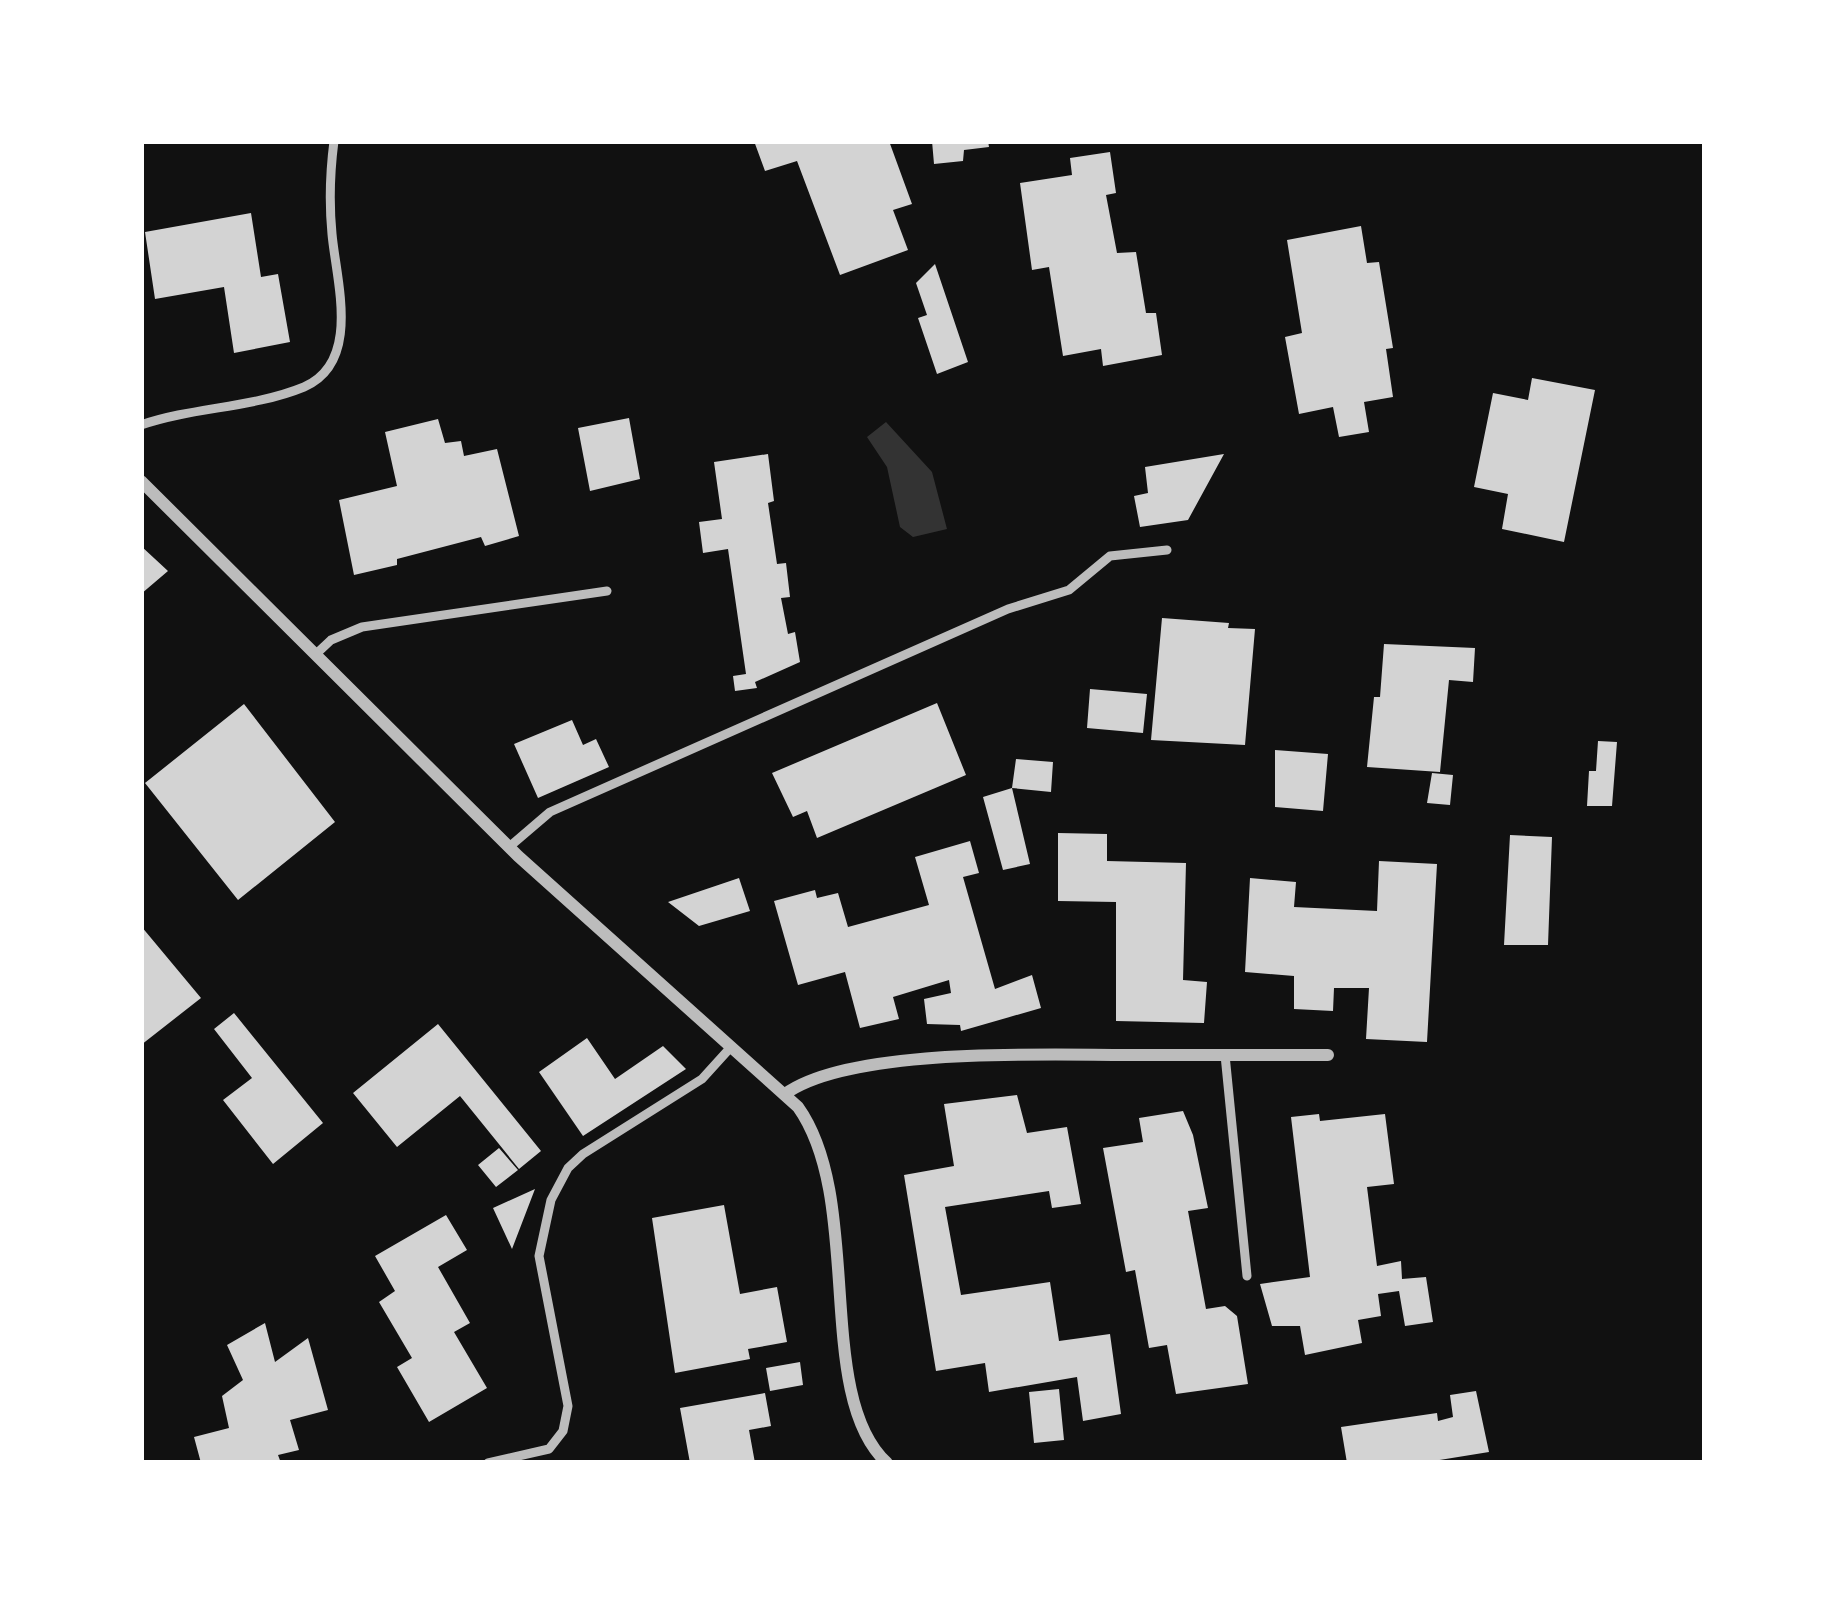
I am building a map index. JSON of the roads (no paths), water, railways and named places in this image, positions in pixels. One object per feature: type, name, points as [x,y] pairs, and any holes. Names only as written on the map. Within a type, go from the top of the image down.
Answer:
[{"type":"street","points":[[141,481],[509,847],[785,1094],[816,1137],[835,1227],[853,1396],[860,1426],[887,1463]]},
{"type":"street","points":[[785,1094],[802,1081],[880,1062],[1063,1055],[1328,1055]]},
{"type":"lane","points":[[141,425],[301,388],[327,370],[340,331],[341,308],[332,233],[334,141]]},
{"type":"lane","points":[[509,847],[550,812],[1008,609],[1060,595],[1109,556],[1167,550]]},
{"type":"lane","points":[[315,656],[331,640],[362,627],[607,591]]},
{"type":"lane","points":[[488,1463],[549,1449],[566,1422],[566,1383],[538,1256],[540,1236],[559,1183],[583,1154],[702,1079],[731,1047]]},
{"type":"lane","points":[[1225,1055],[1246,1276]]}]
